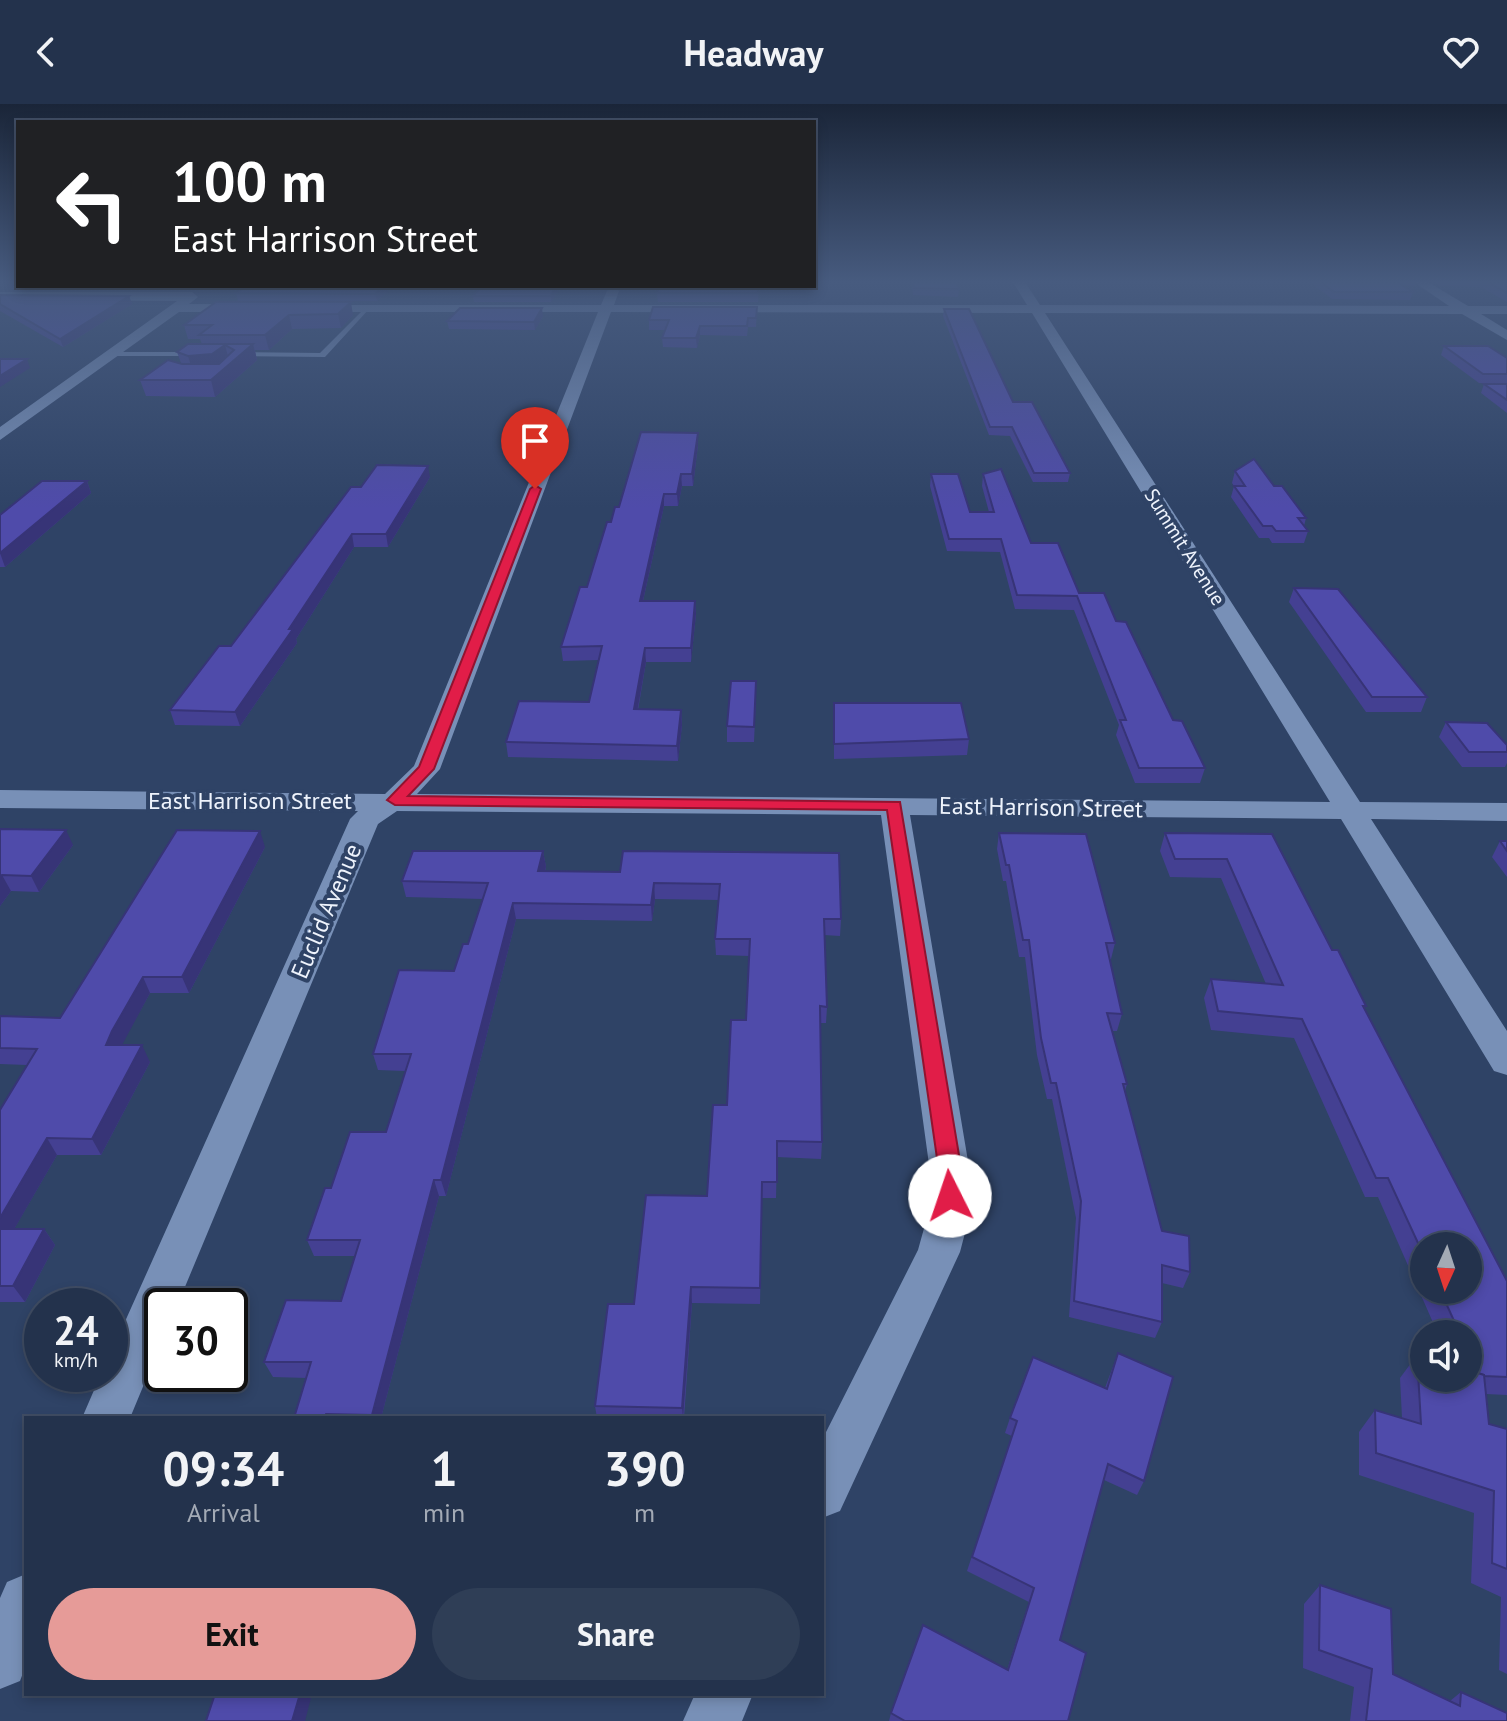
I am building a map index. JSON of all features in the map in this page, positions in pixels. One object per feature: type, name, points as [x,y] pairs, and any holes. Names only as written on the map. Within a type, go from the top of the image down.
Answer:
[{"type":"street","name":"Euclid Avenue","points":[[107,1416],[365,819],[395,800],[426,769],[587,357]]},
{"type":"street","name":"Summit Avenue","points":[[1066,357],[1507,1061]]},
{"type":"street","points":[[0,435],[97,365],[117,359]]},
{"type":"street","name":"East Harrison Street","points":[[0,799],[395,800],[1507,812]]},
{"type":"street","points":[[824,1489],[939,1252],[949,1214],[951,1179],[894,805]]},
{"type":"street","points":[[0,1661],[24,1606]]},
{"type":"street","points":[[712,1721],[724,1696]]},
{"type":"lane","points":[[117,359],[143,357]]},
{"type":"building","points":[[226,357],[237,357],[211,380],[140,380],[168,360],[182,364],[219,364]]},
{"type":"building","points":[[963,357],[992,357],[1013,402],[1032,402],[1070,473],[1034,473],[1012,427],[990,427]]},
{"type":"building","points":[[1460,357],[1507,358],[1507,374],[1483,374]]},
{"type":"building","points":[[0,359],[27,359],[0,376]]},
{"type":"building","points":[[1484,384],[1507,384],[1507,400]]},
{"type":"building","points":[[641,432],[698,433],[692,474],[681,474],[677,494],[664,494],[640,601],[695,601],[691,648],[645,648],[634,709],[681,710],[677,746],[506,742],[519,701],[589,702],[602,646],[561,647],[580,587],[587,587],[607,522],[611,522],[615,507],[619,507]]},
{"type":"building","points":[[1254,459],[1274,486],[1282,486],[1306,518],[1298,518],[1308,531],[1276,531],[1272,526],[1263,526],[1234,486],[1245,486],[1235,471]]},
{"type":"building","points":[[377,465],[428,466],[386,534],[352,534],[289,629],[293,629],[235,712],[170,710],[219,646],[231,646],[351,487],[361,487]]},
{"type":"building","points":[[1001,469],[1031,543],[1058,543],[1079,593],[1104,593],[1116,621],[1126,622],[1173,720],[1182,721],[1205,768],[1139,768],[1120,720],[1126,720],[1077,596],[1017,595],[1001,539],[949,539],[931,474],[958,474],[970,512],[994,512],[983,474]]},
{"type":"building","points":[[42,481],[87,481],[0,553],[0,515]]},
{"type":"building","points":[[1294,588],[1338,589],[1427,697],[1372,697]]},
{"type":"building","points":[[731,681],[756,681],[754,727],[727,726]]},
{"type":"building","points":[[834,703],[961,703],[969,739],[834,744]]},
{"type":"building","points":[[1446,722],[1487,723],[1507,745],[1507,752],[1469,752]]},
{"type":"building","points":[[0,829],[66,830],[31,876],[2,875],[0,879]]},
{"type":"building","points":[[177,830],[260,831],[182,977],[143,977],[112,1031],[106,1045],[142,1045],[92,1139],[47,1138],[0,1218],[0,1110],[37,1049],[0,1048],[0,1016],[60,1018]]},
{"type":"building","points":[[999,833],[1086,834],[1115,943],[1106,943],[1122,1014],[1107,1013],[1127,1084],[1123,1084],[1162,1231],[1189,1236],[1190,1272],[1162,1265],[1162,1322],[1074,1301],[1081,1201],[1056,1083],[1051,1083],[1041,1038],[1029,940],[1023,940],[1009,865],[1006,865]]},
{"type":"building","points":[[1165,833],[1272,834],[1332,950],[1338,950],[1366,1006],[1363,1006],[1481,1232],[1413,1232],[1388,1178],[1376,1178],[1302,1019],[1218,1011],[1211,979],[1283,985],[1227,859],[1175,859]]},
{"type":"building","points":[[413,851],[543,851],[538,871],[620,872],[623,851],[839,853],[841,919],[824,919],[827,1007],[820,1006],[822,1142],[777,1141],[777,1182],[762,1182],[760,1288],[691,1287],[682,1408],[595,1406],[608,1304],[634,1304],[646,1195],[707,1196],[713,1105],[727,1105],[731,1020],[746,1020],[750,939],[715,939],[720,884],[654,883],[651,905],[513,903],[441,1180],[434,1180],[372,1415],[295,1416],[311,1362],[264,1362],[286,1300],[341,1301],[360,1240],[307,1240],[325,1188],[331,1188],[350,1132],[386,1132],[411,1054],[373,1054],[399,970],[454,971],[463,944],[468,944],[488,883],[402,881]]},
{"type":"building","points":[[0,1229],[44,1229],[13,1286],[0,1286]]},
{"type":"building","points":[[1482,1233],[1507,1281],[1507,1377],[1482,1374],[1482,1320],[1454,1320],[1446,1304],[1482,1304]]},
{"type":"building","points":[[1118,1353],[1173,1377],[1144,1481],[1108,1464],[1060,1640],[1086,1653],[1068,1721],[905,1721],[891,1713],[923,1625],[1008,1670],[1034,1588],[972,1557],[1017,1421],[1010,1418],[1033,1357],[1107,1389]]},
{"type":"building","points":[[1484,1375],[1489,1424],[1507,1429],[1507,1569],[1492,1563],[1494,1491],[1376,1453],[1375,1410],[1421,1424],[1419,1392],[1482,1392]]},
{"type":"building","points":[[1320,1585],[1391,1609],[1393,1674],[1460,1706],[1461,1692],[1507,1713],[1507,1721],[1366,1721],[1372,1669],[1319,1650]]},
{"type":"building","points":[[214,1696],[299,1696],[292,1721],[206,1721]]},
{"type":"route","points":[[535,489],[426,769],[395,800],[894,805],[951,1179],[950,1196]]}]
